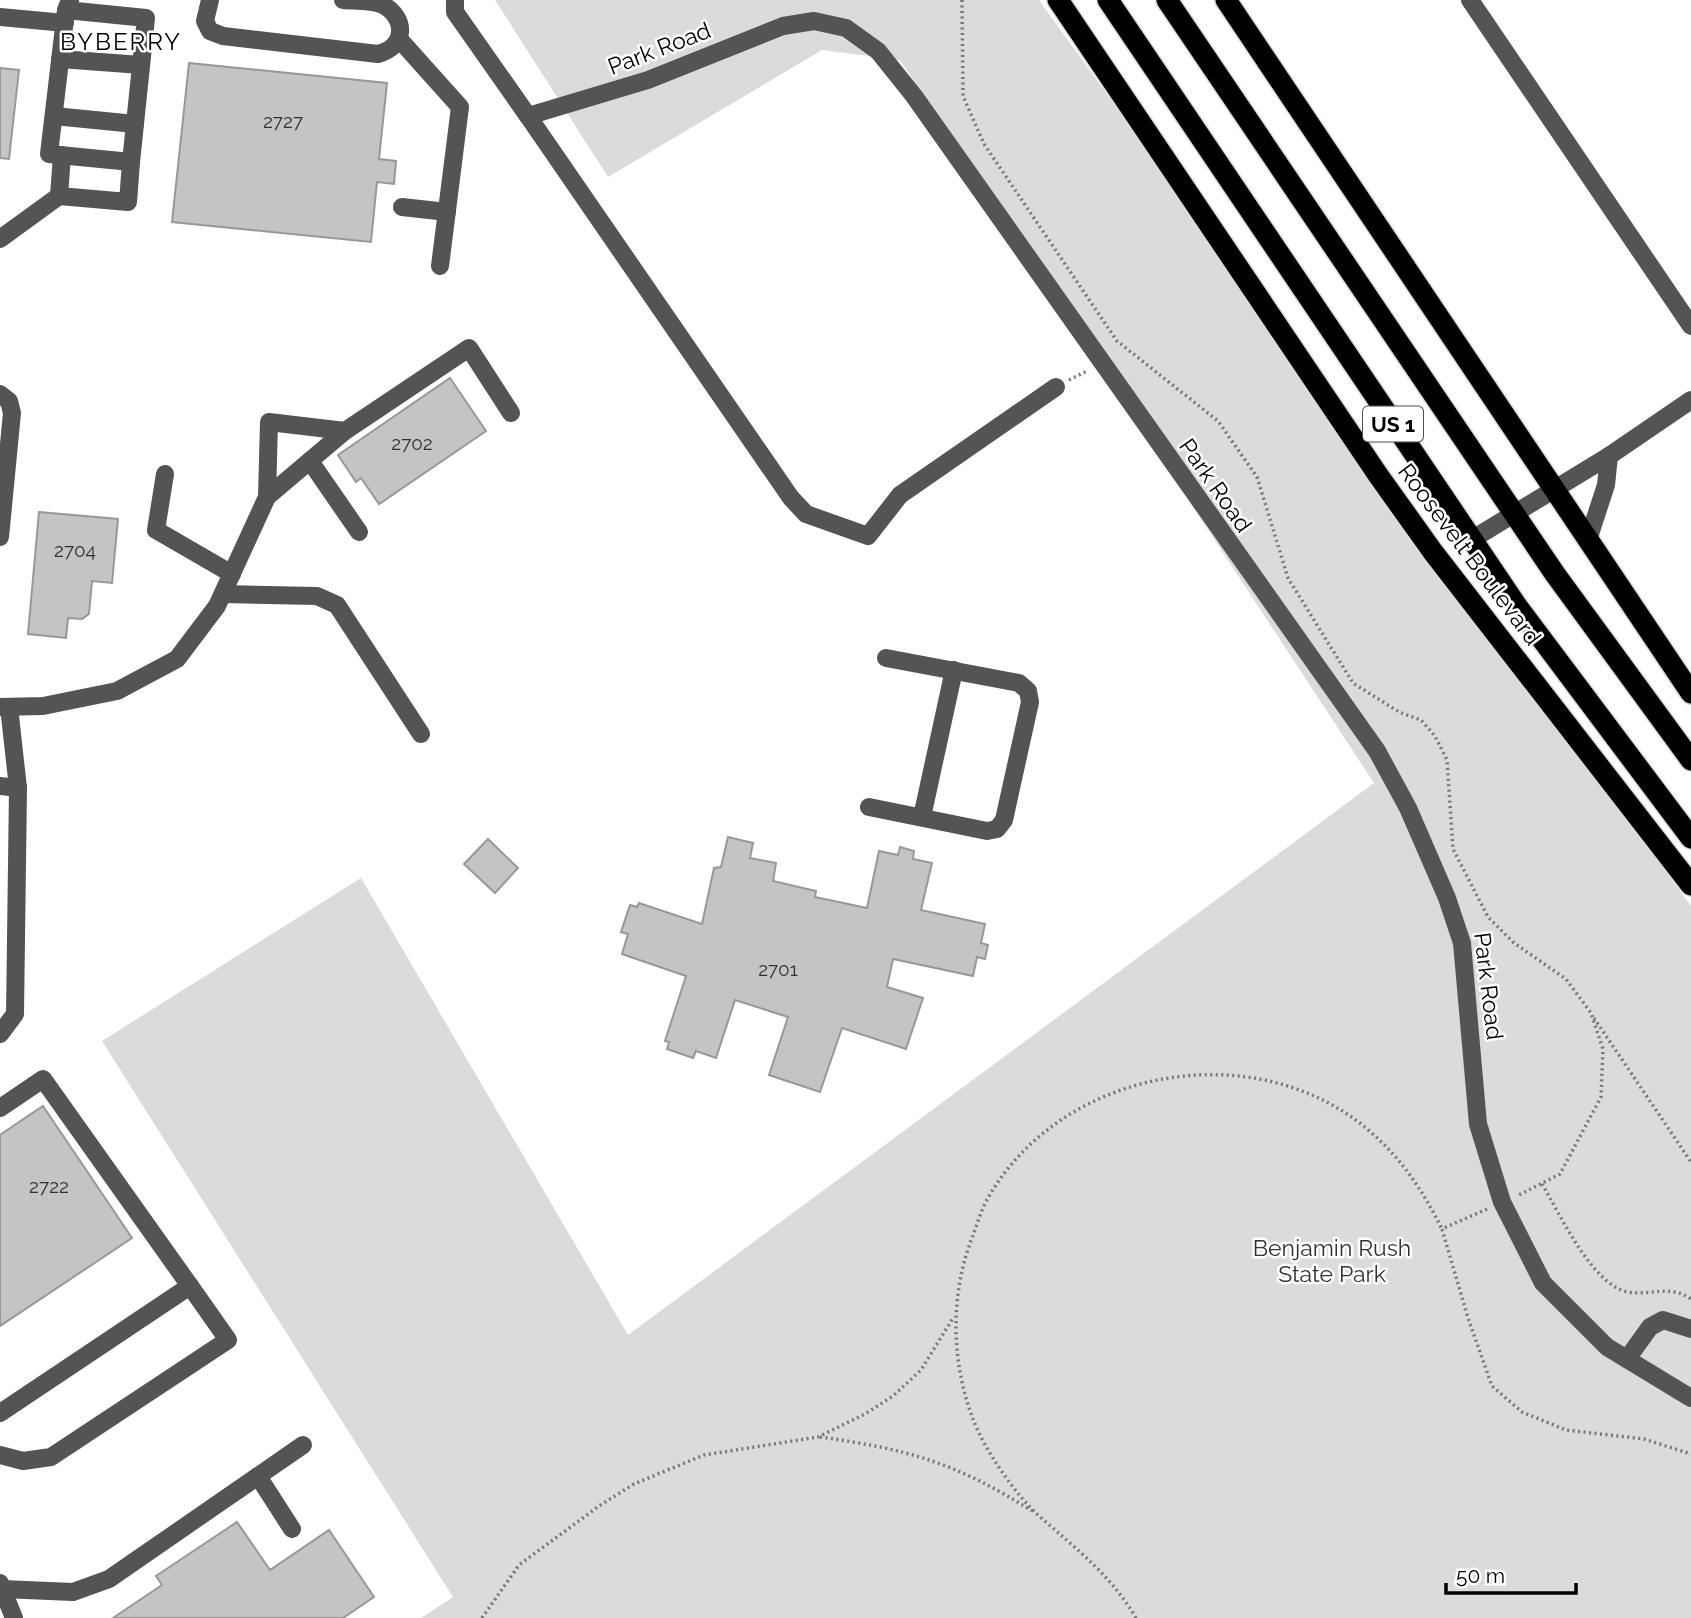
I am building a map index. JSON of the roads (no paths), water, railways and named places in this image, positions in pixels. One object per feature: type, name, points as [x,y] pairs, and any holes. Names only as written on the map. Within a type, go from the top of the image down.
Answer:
[{"type":"highway","name":"Roosevelt Boulevard","points":[[1058,0],[1402,508],[1691,885]]},
{"type":"highway","name":"Roosevelt Boulevard","points":[[1108,0],[1471,540],[1557,661],[1691,838]]},
{"type":"highway","name":"US 1","points":[[1167,0],[1514,513],[1691,760]]},
{"type":"highway","points":[[1226,0],[1691,693]]},
{"type":"street","points":[[210,0],[205,21],[210,31],[223,36],[378,54],[390,51],[400,40],[401,24],[394,13],[381,2],[343,0]]},
{"type":"street","points":[[455,0],[455,12],[791,498],[806,514],[868,536],[900,495],[1056,387]]},
{"type":"street","points":[[1470,0],[1691,326]]},
{"type":"street","points":[[67,11],[49,154],[131,162]]},
{"type":"street","points":[[0,17],[67,11],[146,18],[128,202],[58,195],[0,239]]},
{"type":"street","name":"Park Road","points":[[528,116],[648,80],[783,26],[814,22],[846,28],[878,51],[914,96],[1377,751],[1408,808],[1447,898],[1462,943],[1478,1124],[1502,1202],[1543,1283],[1607,1347],[1691,1398]]},
{"type":"street","points":[[400,40],[460,107],[440,266]]},
{"type":"street","points":[[60,59],[141,65]]},
{"type":"street","points":[[54,116],[135,124]]},
{"type":"street","points":[[58,195],[62,155]]},
{"type":"street","points":[[402,207],[447,212]]},
{"type":"street","points":[[267,497],[345,431],[469,348],[511,414]]},
{"type":"street","points":[[0,394],[9,401],[12,413],[0,537]]},
{"type":"street","points":[[1471,540],[1609,456],[1691,400]]},
{"type":"street","points":[[0,1034],[15,1014],[18,788],[4,707],[43,706],[117,691],[156,673],[177,659],[220,600],[267,497],[269,422],[345,431]]},
{"type":"street","points":[[1588,540],[1606,485],[1609,456]]},
{"type":"street","points":[[310,461],[359,532]]},
{"type":"street","points":[[165,474],[156,530],[232,574]]},
{"type":"street","points":[[220,600],[317,596],[337,605],[421,734]]},
{"type":"street","points":[[869,807],[987,831],[997,829],[1004,820],[1030,702],[1028,691],[1019,683],[886,657]]},
{"type":"street","points":[[922,817],[954,670]]},
{"type":"street","points":[[0,786],[18,788]]},
{"type":"street","points":[[0,1108],[43,1079],[228,1340],[51,1457],[23,1461],[0,1455]]},
{"type":"street","points":[[0,1413],[190,1286]]},
{"type":"street","points":[[1627,1359],[1650,1327],[1663,1320],[1691,1329]]},
{"type":"street","points":[[14,1618],[1,1586],[74,1592],[109,1579],[303,1445]]},
{"type":"street","points":[[258,1476],[292,1530]]},
{"type":"district","name":"BYBERRY","points":[[121,41]]},
{"type":"park label","name":"Benjamin Rush State Park","points":[[1332,1260]]}]
